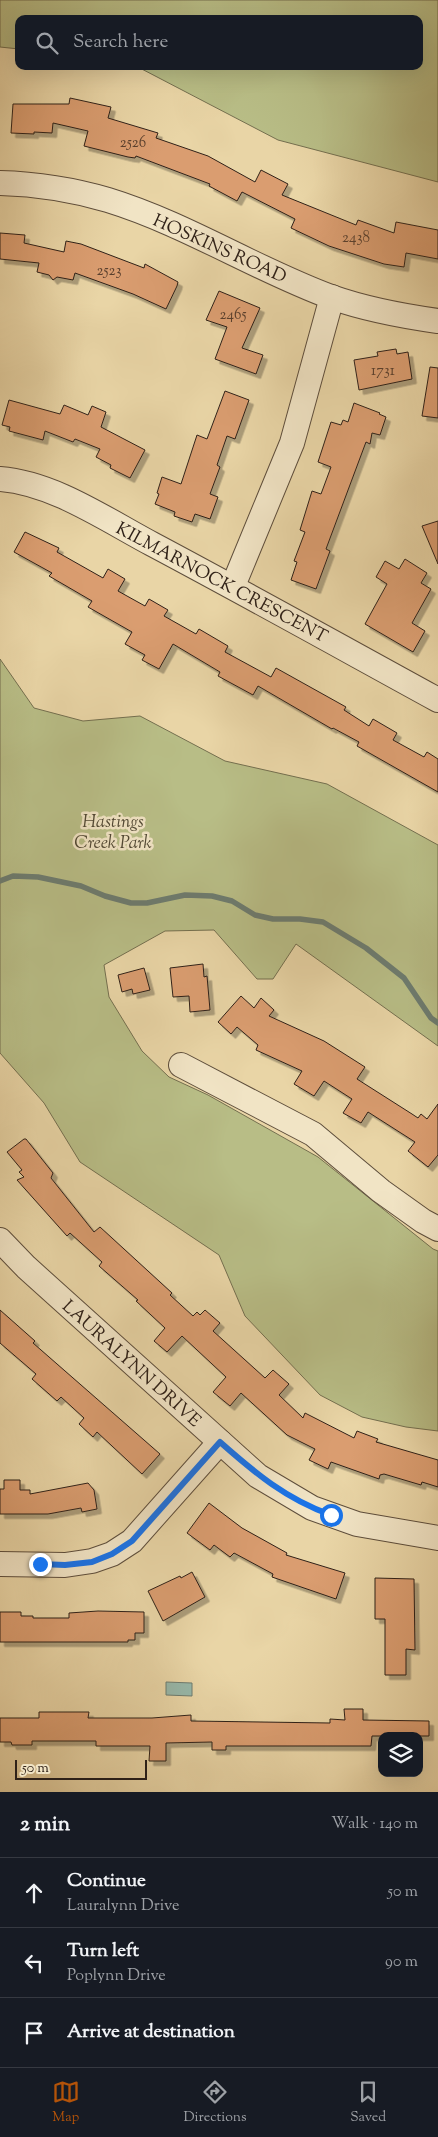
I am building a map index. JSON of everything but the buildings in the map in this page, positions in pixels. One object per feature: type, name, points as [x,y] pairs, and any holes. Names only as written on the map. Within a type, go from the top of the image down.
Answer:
[{"type":"street","name":"HOSKINS ROAD","points":[[0,183],[43,186],[108,200],[156,218],[267,271],[332,297],[397,315],[438,322]]},
{"type":"street","points":[[233,586],[292,443],[332,297]]},
{"type":"street","name":"KILMARNOCK CRESCENT","points":[[0,479],[13,480],[51,490],[233,586],[438,700]]},
{"type":"street","points":[[181,1064],[313,1134],[381,1191],[423,1221],[438,1229]]},
{"type":"street","name":"LAURALYNN DRIVE","points":[[0,1240],[26,1267],[258,1476],[312,1508],[357,1524],[438,1538]]},
{"type":"street","points":[[0,1564],[65,1565],[92,1562],[112,1554],[132,1541],[220,1442]]},
{"type":"green space","points":[[0,0],[438,0],[438,182],[278,140],[144,70],[423,70],[423,15],[15,15],[15,49],[0,47]]},
{"type":"green space","name":"Hastings Creek Park","points":[[0,659],[34,708],[83,721],[140,716],[225,761],[327,784],[438,845],[438,1046],[296,944],[273,979],[257,979],[214,930],[165,931],[104,965],[109,997],[142,1051],[169,1077],[208,1095],[318,1157],[433,1249],[438,1251],[438,1431],[406,1427],[362,1417],[320,1395],[245,1316],[219,1255],[80,1162],[44,1103],[0,1053]]},
{"type":"shaded area","points":[[166,1682],[192,1683],[192,1696],[166,1695]]},
{"type":"waterway","points":[[0,881],[13,876],[38,877],[81,886],[105,896],[131,903],[147,903],[185,895],[212,896],[232,901],[255,915],[273,919],[300,919],[323,922],[366,948],[404,978],[431,1018],[438,1023]]},
{"type":"route","points":[[40,1564],[65,1565],[92,1562],[112,1554],[132,1541],[220,1442],[258,1476],[312,1508],[331,1515]]}]
